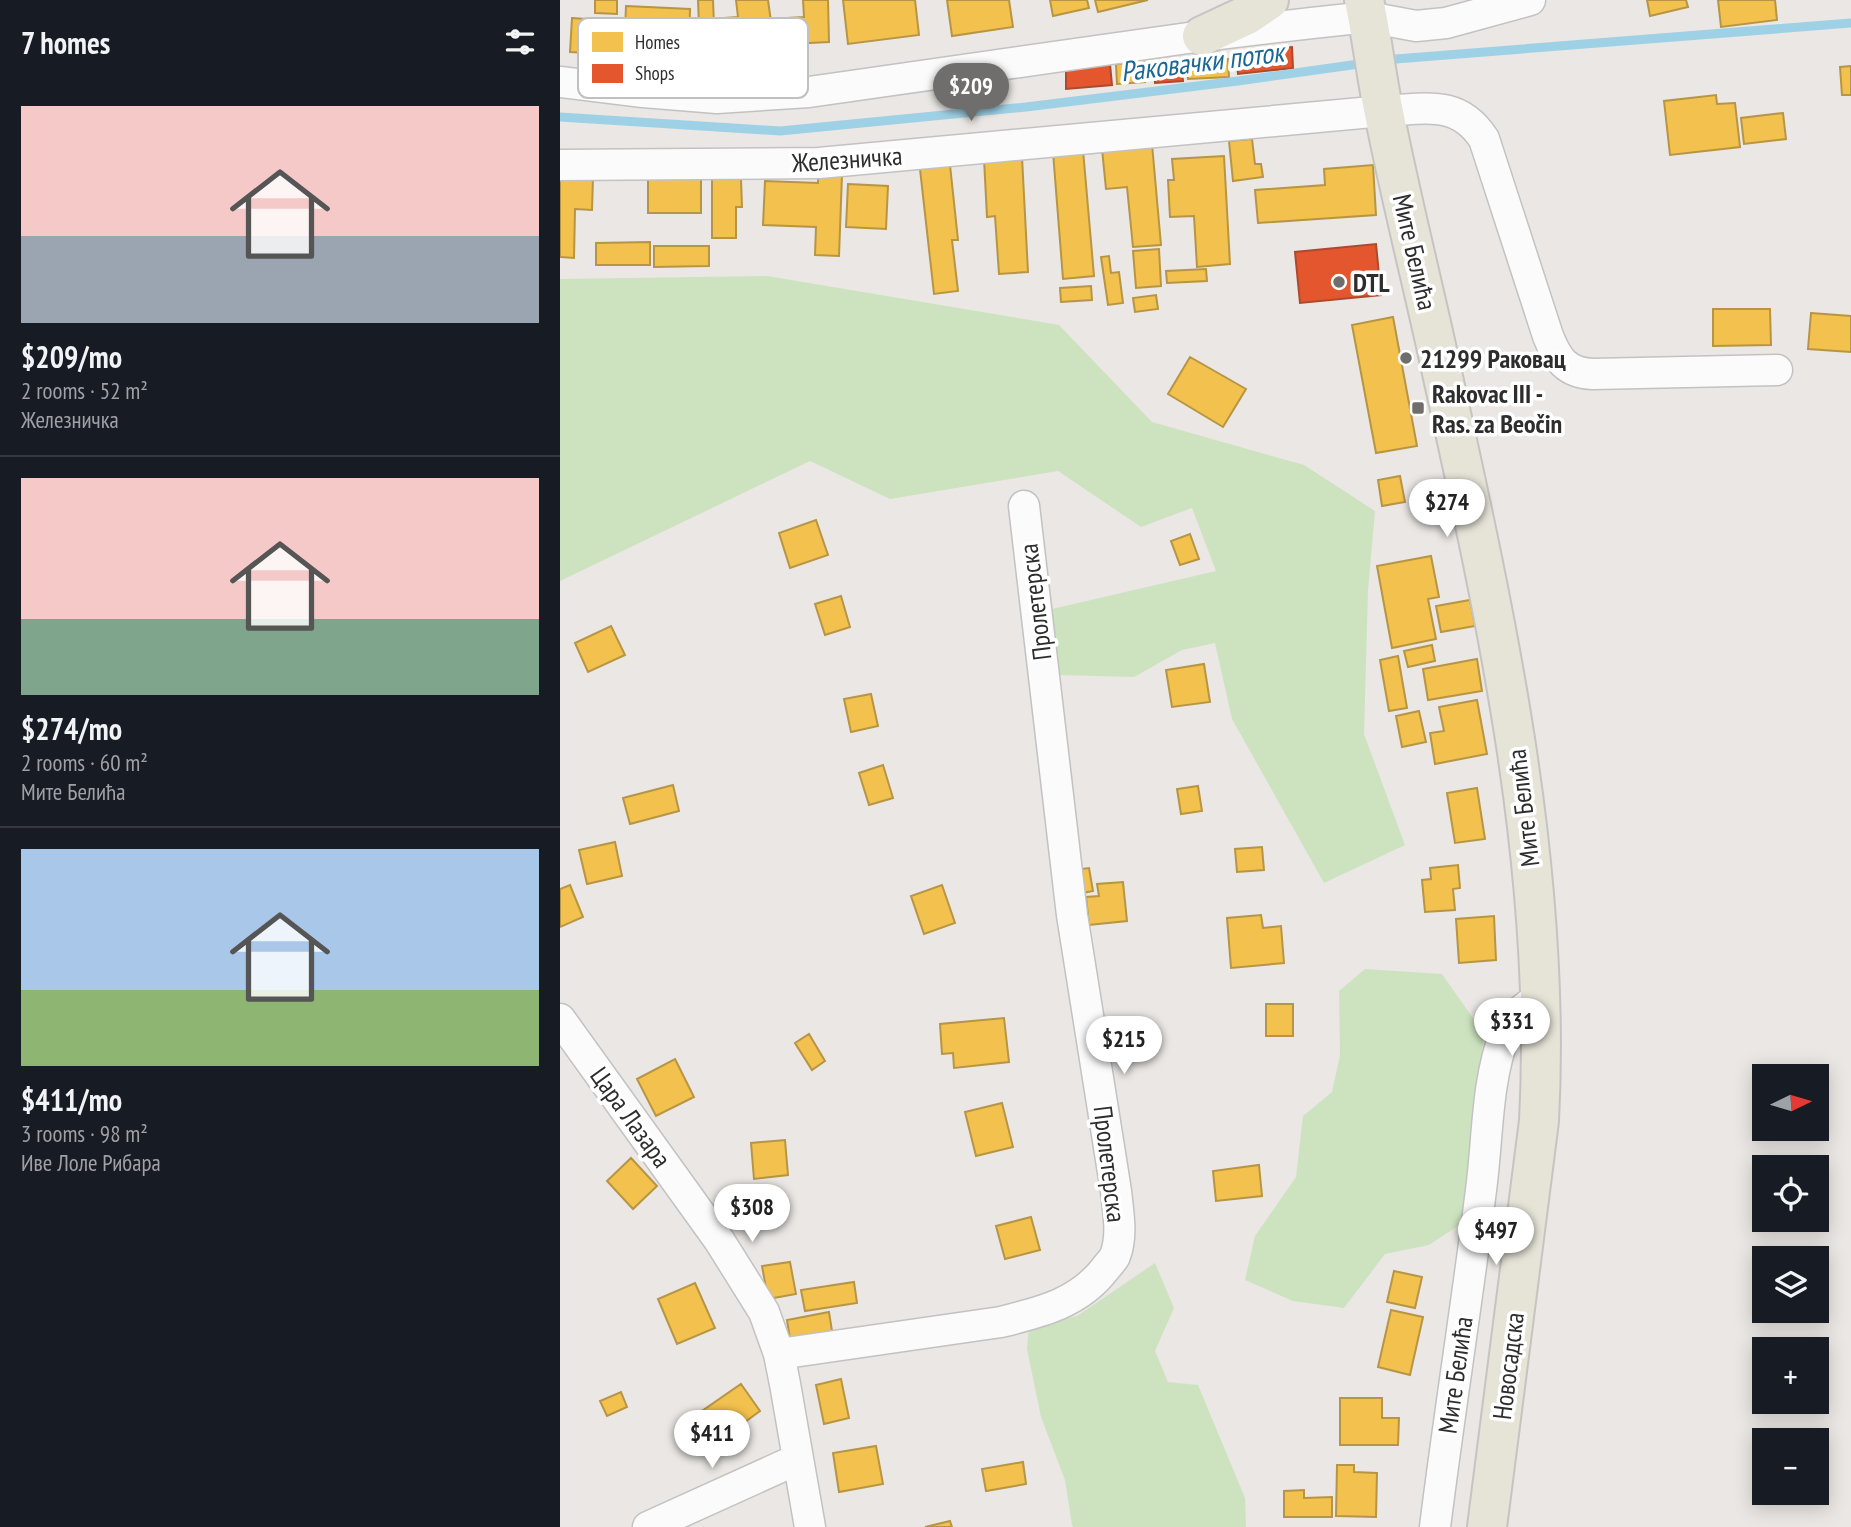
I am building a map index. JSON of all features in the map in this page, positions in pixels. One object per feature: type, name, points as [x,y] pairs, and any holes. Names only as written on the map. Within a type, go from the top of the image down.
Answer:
[{"type":"main road","points":[[1202,36],[1247,15],[1269,0]]},
{"type":"main road","name":"Мите Белића","points":[[1368,20],[1381,96],[1468,490],[1510,699],[1531,868],[1541,996]]},
{"type":"main road","name":"Новосадска","points":[[1487,1527],[1539,1121],[1542,1075],[1541,996]]},
{"type":"street","points":[[808,92],[1202,36],[1368,20],[1416,26],[1483,14],[1530,0]]},
{"type":"street","points":[[560,82],[578,84]]},
{"type":"street","name":"Железничка","points":[[560,165],[819,163],[1381,96],[1457,112],[1478,129],[1485,139],[1551,344],[1560,362],[1569,369],[1580,374],[1777,370]]},
{"type":"street","name":"Пролетерска","points":[[779,1353],[1001,1322],[1035,1313],[1069,1301],[1096,1281],[1115,1256],[1120,1228],[1116,1191],[1072,915],[1024,506]]},
{"type":"street","name":"Мите Белића","points":[[1435,1527],[1482,1188],[1491,1087],[1497,1057],[1513,1018],[1541,996]]},
{"type":"street","name":"Цара Лазара","points":[[560,1019],[719,1240],[764,1312],[779,1353],[810,1527]]},
{"type":"street","points":[[648,1527],[798,1459]]},
{"type":"green space","points":[[767,276],[1059,325],[1152,422],[1304,465],[1375,511],[1368,590],[1364,734],[1405,845],[1324,883],[1232,719],[1215,643],[1182,650],[1134,677],[1058,675],[1052,609],[1216,571],[1192,508],[1141,527],[1058,471],[890,499],[810,461],[560,581],[560,279]]},
{"type":"green space","points":[[1365,969],[1442,974],[1484,1034],[1464,1222],[1429,1245],[1385,1254],[1344,1308],[1293,1301],[1245,1280],[1255,1236],[1296,1177],[1303,1116],[1332,1092],[1340,1055],[1339,991]]},
{"type":"green space","points":[[1155,1263],[1174,1308],[1155,1351],[1168,1382],[1198,1385],[1245,1498],[1246,1527],[1072,1525],[1065,1480],[1041,1417],[1027,1349],[1029,1326],[1077,1316]]},
{"type":"building: Homes","points":[[595,0],[617,0],[617,14],[595,13]]},
{"type":"building: Homes","points":[[698,0],[713,0],[714,18],[699,18]]},
{"type":"building: Homes","points":[[736,0],[768,0],[771,18],[725,18],[738,17]]},
{"type":"building: Homes","points":[[803,0],[828,0],[829,42],[808,43],[808,18],[788,18],[804,17]]},
{"type":"building: Homes","points":[[843,0],[915,0],[919,35],[848,44]]},
{"type":"building: Homes","points":[[947,0],[1009,0],[1013,27],[952,36]]},
{"type":"building: Homes","points":[[1050,0],[1087,0],[1089,8],[1053,16]]},
{"type":"building: Homes","points":[[1095,0],[1148,0],[1098,12]]},
{"type":"building: Homes","points":[[1647,0],[1686,0],[1688,7],[1650,16]]},
{"type":"building: Homes","points":[[1718,0],[1775,0],[1777,20],[1721,27]]},
{"type":"building: Homes","points":[[626,6],[690,9],[690,18],[625,18]]},
{"type":"building: Homes","points":[[572,18],[578,18],[578,52],[570,52]]},
{"type":"building: Homes","points":[[1228,59],[1229,77],[1188,79],[1187,63]]},
{"type":"building: Homes","points":[[1144,62],[1145,82],[1117,84],[1116,64]]},
{"type":"building: Homes","points":[[1851,66],[1851,95],[1842,95],[1840,67]]},
{"type":"building: Homes","points":[[1716,95],[1717,104],[1735,103],[1740,147],[1670,155],[1664,101]]},
{"type":"building: Homes","points":[[1783,113],[1786,139],[1744,144],[1741,118]]},
{"type":"building: Homes","points":[[1252,139],[1255,164],[1261,164],[1263,177],[1233,181],[1229,141]]},
{"type":"building: Homes","points":[[1152,144],[1161,245],[1133,247],[1127,187],[1106,189],[1102,149]]},
{"type":"building: Homes","points":[[1083,150],[1094,276],[1063,279],[1053,152]]},
{"type":"building: Homes","points":[[1224,156],[1230,264],[1197,267],[1194,216],[1170,217],[1168,180],[1174,180],[1172,159]]},
{"type":"building: Homes","points":[[1022,157],[1028,272],[999,274],[995,216],[987,217],[984,159]]},
{"type":"building: Homes","points":[[950,165],[958,240],[952,240],[958,291],[934,294],[920,169]]},
{"type":"building: Homes","points":[[1373,165],[1376,215],[1258,223],[1255,190],[1325,185],[1324,169]]},
{"type":"building: Homes","points":[[818,174],[842,175],[839,256],[815,255],[816,227],[763,225],[765,181],[818,183]]},
{"type":"building: Homes","points":[[648,176],[701,176],[701,213],[648,213]]},
{"type":"building: Homes","points":[[560,177],[593,178],[592,210],[575,209],[574,258],[560,257]]},
{"type":"building: Homes","points":[[712,179],[741,179],[742,207],[736,207],[736,238],[712,238]]},
{"type":"building: Homes","points":[[848,184],[888,186],[886,229],[846,227]]},
{"type":"building: Homes","points":[[650,242],[650,265],[596,265],[596,243]]},
{"type":"building: Homes","points":[[654,246],[709,246],[709,266],[654,267]]},
{"type":"building: Homes","points":[[1159,249],[1161,286],[1136,288],[1133,251]]},
{"type":"building: Homes","points":[[1109,256],[1111,273],[1119,272],[1123,303],[1108,305],[1101,257]]},
{"type":"building: Homes","points":[[1206,269],[1207,281],[1167,283],[1166,271]]},
{"type":"building: Homes","points":[[1091,286],[1092,300],[1061,302],[1060,288]]},
{"type":"building: Homes","points":[[1156,295],[1158,309],[1135,312],[1133,298]]},
{"type":"building: Homes","points":[[1713,309],[1770,309],[1771,345],[1713,346]]},
{"type":"building: Homes","points":[[1811,313],[1851,316],[1851,352],[1808,349]]},
{"type":"building: Homes","points":[[1393,317],[1417,446],[1376,453],[1352,325]]},
{"type":"building: Homes","points":[[1190,357],[1246,389],[1223,427],[1168,394]]},
{"type":"building: Homes","points":[[1400,476],[1405,502],[1382,506],[1378,480]]},
{"type":"building: Homes","points":[[816,520],[828,555],[790,568],[779,533]]},
{"type":"building: Homes","points":[[1190,534],[1199,559],[1180,565],[1171,541]]},
{"type":"building: Homes","points":[[1431,556],[1439,597],[1428,599],[1436,639],[1392,648],[1377,566]]},
{"type":"building: Homes","points":[[841,596],[850,627],[825,635],[815,604]]},
{"type":"building: Homes","points":[[1470,600],[1475,626],[1441,632],[1436,606]]},
{"type":"building: Homes","points":[[611,626],[625,655],[588,672],[575,643]]},
{"type":"building: Homes","points":[[1432,645],[1435,661],[1408,667],[1404,651]]},
{"type":"building: Homes","points":[[1398,656],[1407,708],[1389,711],[1380,660]]},
{"type":"building: Homes","points":[[1477,659],[1482,691],[1428,700],[1423,669]]},
{"type":"building: Homes","points":[[1204,664],[1210,702],[1172,707],[1166,670]]},
{"type":"building: Homes","points":[[871,694],[878,726],[851,732],[844,699]]},
{"type":"building: Homes","points":[[1477,700],[1487,754],[1435,764],[1430,733],[1444,731],[1439,707]]},
{"type":"building: Homes","points":[[1419,711],[1426,742],[1402,747],[1396,716]]},
{"type":"building: Homes","points":[[883,765],[893,798],[869,805],[859,773]]},
{"type":"building: Homes","points":[[673,785],[679,811],[630,824],[623,798]]},
{"type":"building: Homes","points":[[1198,786],[1202,811],[1181,814],[1177,789]]},
{"type":"building: Homes","points":[[1477,788],[1485,839],[1455,843],[1447,793]]},
{"type":"building: Homes","points":[[615,842],[622,876],[587,884],[579,850]]},
{"type":"building: Homes","points":[[1262,847],[1264,870],[1237,872],[1235,849]]},
{"type":"building: Homes","points":[[1458,865],[1460,888],[1453,889],[1455,910],[1425,912],[1422,880],[1431,879],[1430,868]]},
{"type":"building: Homes","points":[[1089,868],[1093,891],[1078,894],[1073,870]]},
{"type":"building: Homes","points":[[1123,882],[1127,921],[1089,925],[1086,897],[1099,896],[1097,884]]},
{"type":"building: Homes","points":[[570,885],[583,917],[560,927],[560,889]]},
{"type":"building: Homes","points":[[942,885],[955,923],[924,934],[911,896]]},
{"type":"building: Homes","points":[[1261,915],[1263,928],[1281,926],[1284,963],[1231,968],[1227,918]]},
{"type":"building: Homes","points":[[1494,916],[1496,960],[1459,963],[1456,919]]},
{"type":"building: Homes","points":[[1266,1004],[1293,1004],[1293,1036],[1266,1036]]},
{"type":"building: Homes","points":[[1004,1018],[1009,1062],[954,1068],[953,1053],[942,1054],[940,1024]]},
{"type":"building: Homes","points":[[809,1034],[825,1061],[812,1070],[795,1043]]},
{"type":"building: Homes","points":[[675,1059],[694,1097],[656,1116],[637,1079]]},
{"type":"building: Homes","points":[[1002,1103],[1013,1147],[976,1156],[965,1112]]},
{"type":"building: Homes","points":[[785,1140],[788,1175],[754,1179],[751,1143]]},
{"type":"building: Homes","points":[[631,1158],[657,1186],[633,1209],[607,1181]]},
{"type":"building: Homes","points":[[1259,1165],[1262,1196],[1216,1201],[1213,1171]]},
{"type":"building: Homes","points":[[1031,1217],[1040,1250],[1005,1259],[996,1226]]},
{"type":"building: Homes","points":[[790,1262],[796,1294],[768,1299],[762,1266]]},
{"type":"building: Homes","points":[[1394,1271],[1422,1277],[1415,1308],[1387,1302]]},
{"type":"building: Homes","points":[[854,1282],[857,1303],[805,1311],[801,1290]]},
{"type":"building: Homes","points":[[695,1283],[715,1328],[677,1344],[658,1299]]},
{"type":"building: Homes","points":[[1391,1310],[1423,1317],[1410,1375],[1378,1367]]},
{"type":"building: Homes","points":[[829,1312],[832,1331],[790,1339],[787,1320]]},
{"type":"building: Homes","points":[[841,1379],[849,1418],[824,1424],[816,1385]]},
{"type":"building: Homes","points":[[741,1384],[760,1411],[719,1441],[699,1413]]},
{"type":"building: Homes","points":[[621,1392],[627,1407],[607,1416],[600,1401]]},
{"type":"building: Homes","points":[[1340,1398],[1382,1398],[1382,1418],[1399,1418],[1398,1445],[1340,1445]]},
{"type":"building: Homes","points":[[876,1446],[883,1484],[839,1492],[833,1453]]},
{"type":"building: Homes","points":[[1023,1462],[1026,1484],[986,1491],[982,1469]]},
{"type":"building: Homes","points":[[1337,1465],[1354,1465],[1354,1472],[1377,1473],[1376,1517],[1336,1516]]},
{"type":"building: Homes","points":[[1304,1490],[1304,1498],[1332,1497],[1332,1517],[1284,1517],[1284,1491]]},
{"type":"building: Homes","points":[[950,1521],[952,1527],[925,1527]]},
{"type":"building: Shops","points":[[1292,47],[1293,68],[1238,74],[1236,52]]},
{"type":"building: Shops","points":[[1181,61],[1183,81],[1155,83],[1153,62]]},
{"type":"building: Shops","points":[[1110,64],[1112,85],[1066,89],[1066,68]]},
{"type":"building: Shops","name":"DTL","points":[[1376,244],[1381,295],[1300,303],[1295,252]]},
{"type":"waterway","name":"Раковачки поток","points":[[1383,60],[1851,23]]},
{"type":"waterway","name":"Раковачки поток","points":[[560,117],[780,131],[1026,107],[1366,63]]},
{"type":"place","name":"DTL","points":[[1339,282]]},
{"type":"place","name":"21299 Раковац","points":[[1406,358]]},
{"type":"place","name":"Rakovac III - Ras. za Beočin","points":[[1418,408]]}]
